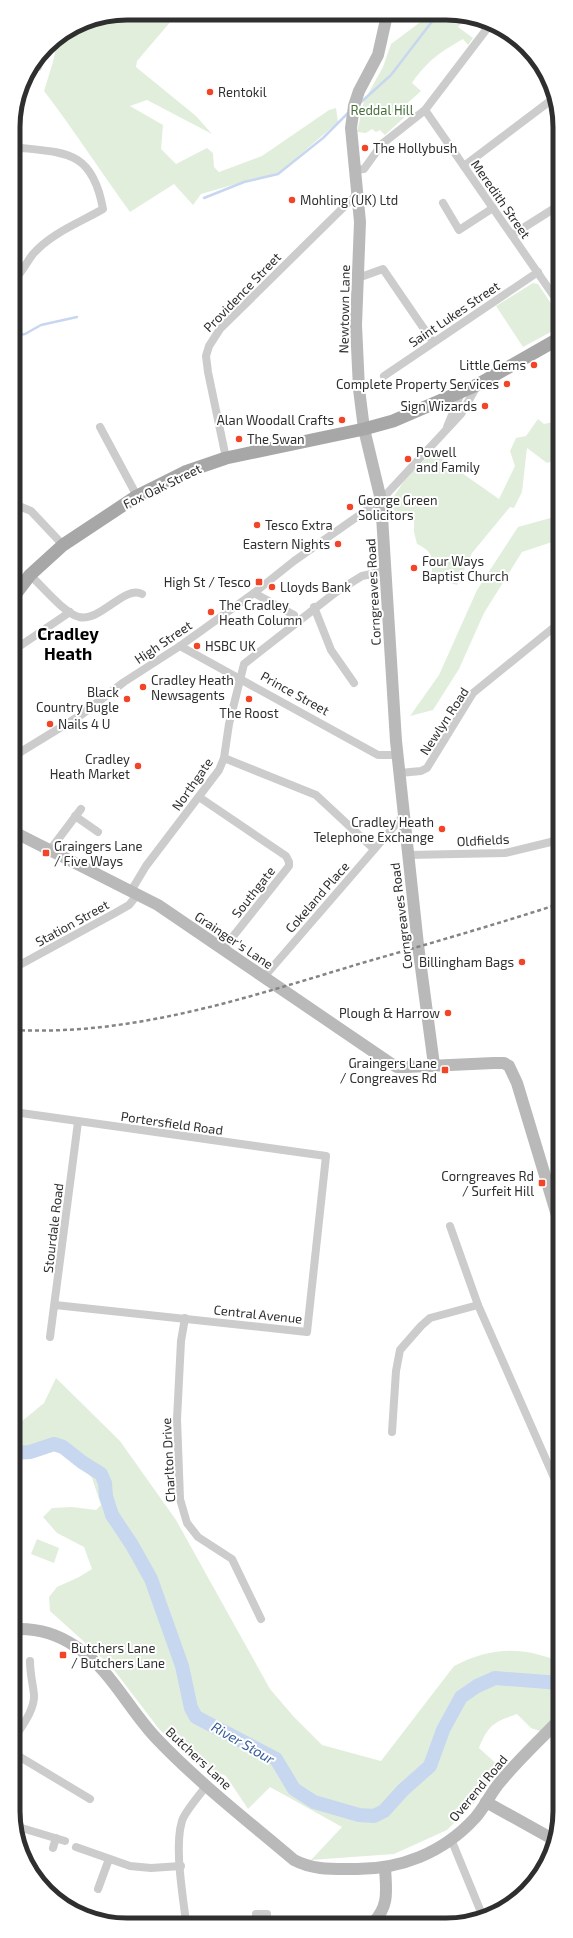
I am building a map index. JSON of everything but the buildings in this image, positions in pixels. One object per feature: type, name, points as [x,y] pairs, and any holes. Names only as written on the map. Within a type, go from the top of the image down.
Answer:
[{"type":"main road","name":"Newtown Lane","points":[[381,500],[364,429],[359,389],[356,325],[360,222],[351,139],[352,118],[359,91],[378,55],[386,20]]},
{"type":"main road","name":"Fox Oak Street","points":[[20,588],[30,575],[63,545],[137,496],[185,472],[226,458],[364,429],[417,412],[479,384],[553,342]]},
{"type":"main road","name":"Corngreaves Road","points":[[381,500],[395,728],[408,855],[434,1065]]},
{"type":"main road","name":"Grainger's Lane","points":[[20,835],[158,905],[390,1063],[397,1066],[406,1067],[434,1065]]},
{"type":"main road","points":[[434,1065],[504,1063],[509,1066],[517,1083],[553,1202]]},
{"type":"main road","name":"Butchers Lane","points":[[20,1629],[40,1630],[57,1636],[90,1657],[108,1675],[133,1710],[157,1739],[206,1786],[294,1860],[316,1869],[365,1869],[385,1867]]},
{"type":"main road","name":"Overend Road","points":[[385,1867],[422,1857],[451,1839],[476,1817],[500,1781],[553,1726]]},
{"type":"main road","points":[[486,1802],[549,1837]]},
{"type":"main road","points":[[378,1918],[381,1915],[386,1900],[385,1867]]},
{"type":"street","points":[[355,170],[364,169],[382,144],[425,110],[487,28]]},
{"type":"street","points":[[464,166],[550,101]]},
{"type":"street","name":"Meredith Street","points":[[425,110],[553,294]]},
{"type":"street","points":[[20,148],[60,152],[69,154],[80,161],[95,181],[104,209],[52,237],[34,254],[20,275]]},
{"type":"street","name":"Providence Street","points":[[226,458],[208,372],[206,356],[209,346],[220,329],[358,193]]},
{"type":"street","points":[[443,203],[459,230],[493,208]]},
{"type":"street","points":[[512,235],[553,209]]},
{"type":"street","points":[[358,278],[383,269],[433,342]]},
{"type":"street","name":"Saint Lukes Street","points":[[384,376],[538,272]]},
{"type":"street","points":[[381,500],[461,414],[479,384]]},
{"type":"street","points":[[381,500],[385,491],[448,426],[461,393]]},
{"type":"street","points":[[100,427],[137,496]]},
{"type":"street","name":"High Street","points":[[20,752],[81,715],[124,682],[180,646],[254,593],[294,561],[381,500]]},
{"type":"street","points":[[20,507],[30,511],[63,545]]},
{"type":"street","name":"Northgate","points":[[134,893],[146,866],[219,770],[224,758],[229,724],[242,678],[244,664],[314,607],[362,576],[385,571]]},
{"type":"street","points":[[30,575],[70,612],[79,617],[91,617],[133,593],[142,594]]},
{"type":"street","points":[[254,593],[294,615]]},
{"type":"street","points":[[314,607],[331,650],[354,683]]},
{"type":"street","points":[[20,646],[70,612]]},
{"type":"street","name":"Newlyn Road","points":[[400,773],[421,771],[427,768],[473,693],[553,628]]},
{"type":"street","name":"Prince Street","points":[[180,646],[242,678],[378,755],[398,755]]},
{"type":"street","points":[[224,758],[316,795],[374,849]]},
{"type":"street","name":"Southgate","points":[[199,797],[286,856],[289,862],[288,866],[223,949]]},
{"type":"street","points":[[50,850],[81,809]]},
{"type":"street","name":"Cokeland Place","points":[[264,977],[404,815]]},
{"type":"street","points":[[76,816],[98,832]]},
{"type":"street","name":"Oldfields","points":[[408,855],[505,853],[553,841]]},
{"type":"street","name":"Station Street","points":[[20,965],[120,910],[135,900],[134,893]]},
{"type":"street","name":"Portersfield Road","points":[[20,1113],[326,1156]]},
{"type":"street","name":"Stourdale Road","points":[[50,1337],[78,1122]]},
{"type":"street","name":"Central Avenue","points":[[55,1305],[307,1332],[326,1156]]},
{"type":"street","points":[[450,1226],[478,1305],[553,1474]]},
{"type":"street","points":[[392,1432],[396,1371],[400,1350],[430,1318],[478,1305]]},
{"type":"street","name":"Charlton Drive","points":[[185,1318],[181,1341],[177,1419],[180,1498],[187,1523],[198,1537],[232,1559],[261,1619]]},
{"type":"street","points":[[20,1722],[33,1703],[34,1696],[30,1679],[30,1661]]},
{"type":"street","points":[[20,1757],[90,1799]]},
{"type":"street","points":[[185,1918],[180,1866],[180,1831],[182,1820],[206,1786]]},
{"type":"street","points":[[21,1828],[65,1841]]},
{"type":"street","points":[[53,1848],[56,1838]]},
{"type":"street","points":[[451,1839],[481,1912]]},
{"type":"street","points":[[76,1847],[130,1866],[151,1868],[180,1866]]},
{"type":"street","points":[[98,1889],[110,1859]]},
{"type":"street","points":[[256,1918],[256,1914],[267,1914]]},
{"type":"green space","points":[[172,20],[137,61],[136,67],[196,116],[212,134],[147,100],[130,106],[163,125],[161,149],[176,164],[207,148],[213,153],[214,167],[219,172],[262,156],[329,110],[336,108],[338,122],[279,173],[201,194],[193,205],[174,184],[130,212],[44,91],[56,46],[73,34],[86,28],[113,21]]},
{"type":"green space","name":"Reddal Hill","points":[[423,20],[463,21],[458,27],[473,38],[468,45],[463,39],[434,58],[423,68],[412,83],[421,91],[402,108],[409,113],[385,135],[380,130],[376,132],[372,129],[366,133],[357,132],[364,101],[383,67],[391,44]]},
{"type":"green space","points":[[533,283],[538,284],[553,306],[553,331],[523,347],[496,306]]},
{"type":"green space","points":[[538,419],[544,424],[553,422],[553,461],[547,463],[527,448],[522,492],[514,508],[510,507],[472,553],[457,585],[432,573],[432,562],[429,552],[417,544],[414,532],[414,521],[392,509],[394,496],[404,481],[432,452],[499,499],[515,466],[510,451],[516,438],[526,436]]},
{"type":"green space","points":[[553,517],[553,542],[522,552],[484,613],[459,669],[433,710],[410,716],[439,675],[477,590],[518,527]]},
{"type":"green space","points":[[56,1378],[120,1441],[176,1520],[270,1689],[294,1717],[322,1745],[381,1761],[454,1666],[481,1655],[494,1652],[520,1651],[533,1653],[553,1660],[553,1719],[540,1731],[531,1728],[517,1714],[497,1722],[489,1729],[479,1748],[500,1767],[476,1801],[447,1830],[394,1854],[311,1860],[342,1827],[270,1787],[248,1809],[226,1776],[192,1761],[159,1729],[111,1666],[50,1611],[49,1597],[57,1587],[92,1569],[84,1547],[57,1533],[43,1517],[52,1508],[72,1507],[96,1510],[101,1505],[92,1478],[63,1447],[54,1444],[30,1452],[20,1453],[20,1423],[44,1403]]},
{"type":"green space","points":[[37,1539],[59,1548],[54,1563],[31,1554]]},
{"type":"waterway","points":[[360,103],[391,75],[433,20]]},
{"type":"waterway","points":[[204,198],[244,182],[278,174],[323,138],[348,113]]},
{"type":"waterway","points":[[20,335],[25,334],[41,325],[77,317]]},
{"type":"waterway","name":"River Stour","points":[[20,1453],[30,1452],[54,1444],[63,1447],[82,1462],[101,1474],[105,1483],[106,1496],[112,1515],[132,1545],[151,1579],[182,1666],[191,1708],[196,1717],[276,1759],[294,1789],[314,1802],[359,1815],[374,1816],[384,1811],[403,1790],[430,1766],[443,1730],[461,1697],[477,1686],[495,1678],[553,1682]]},
{"type":"railway","points":[[20,1030],[59,1030],[103,1027],[191,1012],[277,989],[553,906]]},
{"type":"place","name":"Rentokil","points":[[210,92]]},
{"type":"place","name":"The Hollybush","points":[[365,148]]},
{"type":"place","name":"Mohling (UK) Ltd","points":[[292,200]]},
{"type":"place","name":"Little Gems","points":[[534,365]]},
{"type":"place","name":"Complete Property Services","points":[[507,384]]},
{"type":"place","name":"Sign Wizards","points":[[485,406]]},
{"type":"place","name":"Alan Woodall Crafts","points":[[342,420]]},
{"type":"place","name":"The Swan","points":[[239,439]]},
{"type":"place","name":"Powell and Family","points":[[408,459]]},
{"type":"place","name":"George Green Solicitors","points":[[350,507]]},
{"type":"place","name":"Tesco Extra","points":[[257,525]]},
{"type":"place","name":"Eastern Nights","points":[[338,544]]},
{"type":"place","name":"Four Ways Baptist Church","points":[[414,568]]},
{"type":"place","name":"High St / Tesco","points":[[259,582]]},
{"type":"place","name":"Lloyds Bank","points":[[272,587]]},
{"type":"place","name":"The Cradley Heath Column","points":[[211,612]]},
{"type":"place","name":"HSBC UK","points":[[197,646]]},
{"type":"place","name":"Cradley Heath Newsagents","points":[[143,687]]},
{"type":"place","name":"Black Country Bugle","points":[[127,699]]},
{"type":"place","name":"The Roost","points":[[249,699]]},
{"type":"place","name":"Nails 4 U","points":[[50,724]]},
{"type":"place","name":"Cradley Heath Market","points":[[138,766]]},
{"type":"place","name":"Cradley Heath Telephone Exchange","points":[[442,829]]},
{"type":"place","name":"Graingers Lane / Five Ways","points":[[46,853]]},
{"type":"place","name":"Billingham Bags","points":[[522,962]]},
{"type":"place","name":"Plough & Harrow","points":[[448,1013]]},
{"type":"place","name":"Graingers Lane / Congreaves Rd","points":[[445,1070]]},
{"type":"place","name":"Corngreaves Rd / Surfeit Hill","points":[[542,1183]]},
{"type":"place","name":"Butchers Lane / Butchers Lane","points":[[63,1655]]},
{"type":"district","name":"Cradley Heath","points":[[68,644]]}]
